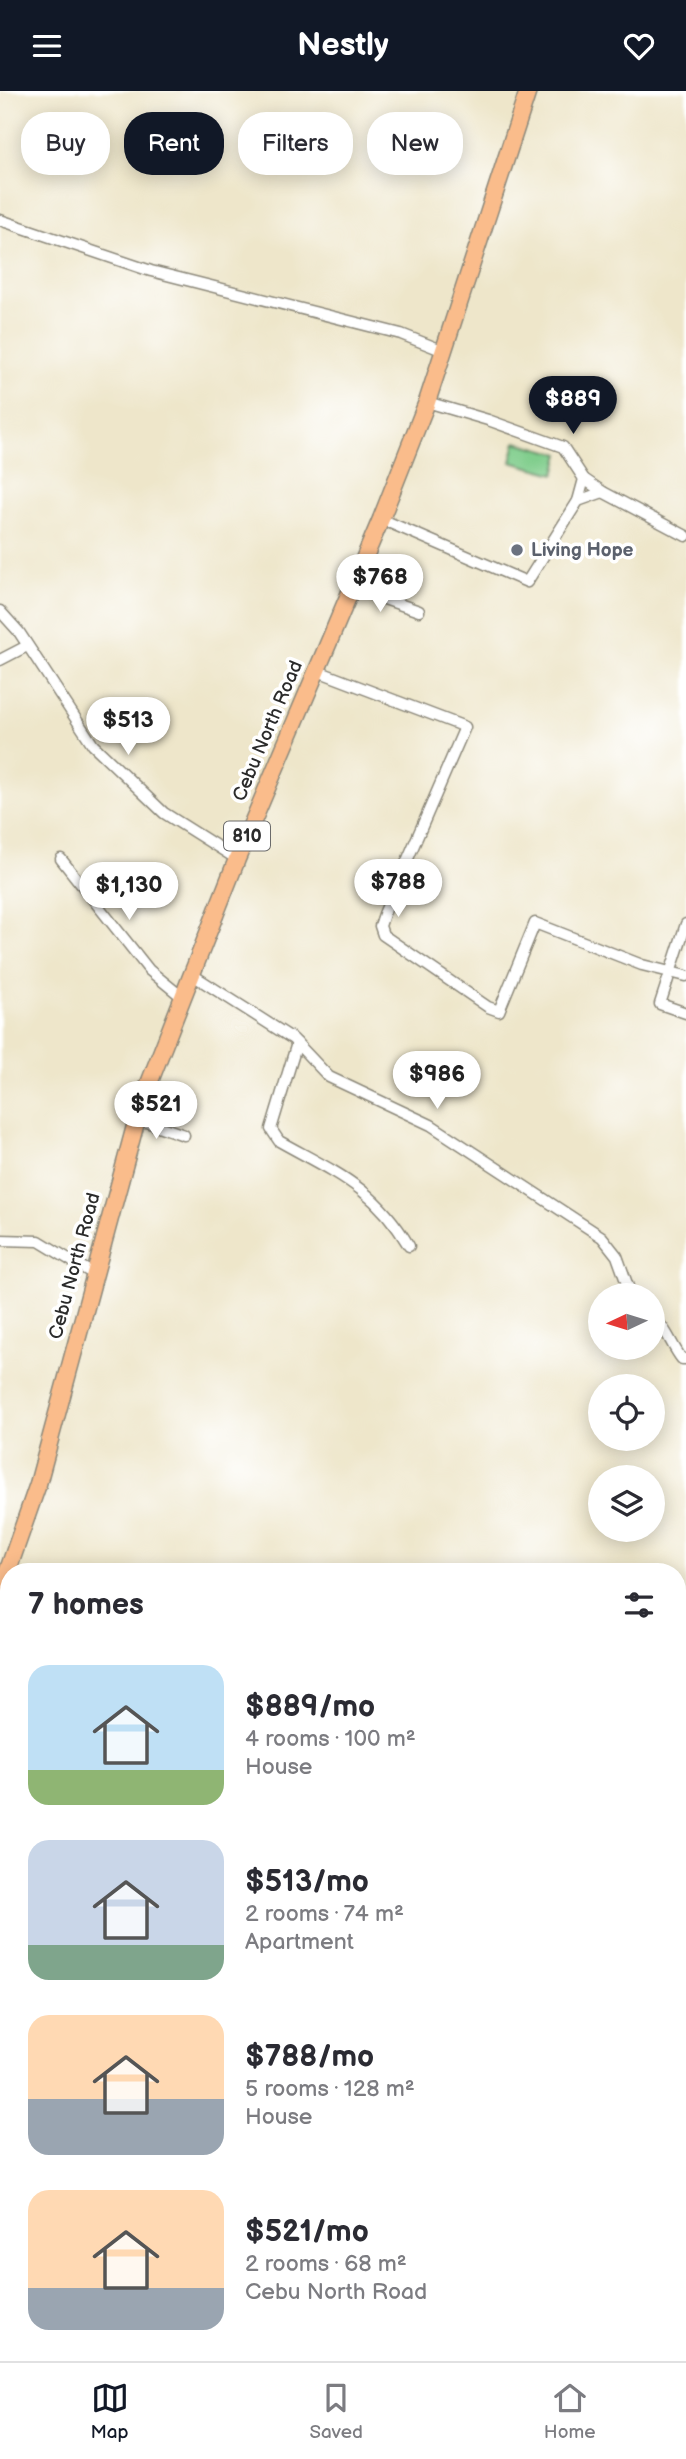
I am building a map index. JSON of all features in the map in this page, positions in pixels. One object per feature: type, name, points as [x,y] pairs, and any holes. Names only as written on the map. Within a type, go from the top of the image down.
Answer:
[{"type":"highway","name":"Cebu North Road","points":[[10,1563],[38,1484],[138,1119],[182,997],[237,859],[350,587],[381,520],[427,402],[528,91]]},
{"type":"street","points":[[0,220],[151,271],[401,334],[444,351]]},
{"type":"street","points":[[427,402],[563,447],[584,479],[686,536]]},
{"type":"street","points":[[381,520],[527,582],[578,501],[584,479]]},
{"type":"street","points":[[578,501],[603,492]]},
{"type":"street","points":[[350,587],[419,611]]},
{"type":"street","points":[[0,611],[27,646],[93,745],[164,813],[237,859]]},
{"type":"street","points":[[0,660],[27,646]]},
{"type":"street","points":[[315,670],[465,727],[384,914],[380,926],[383,935],[488,1007],[499,1011],[535,923],[642,965],[686,976]]},
{"type":"street","points":[[61,859],[149,970],[182,997]]},
{"type":"street","points":[[685,931],[660,1004],[686,1013]]},
{"type":"street","points":[[191,974],[297,1043],[329,1077],[431,1125],[602,1237],[617,1256],[627,1283]]},
{"type":"street","points":[[297,1043],[271,1129],[279,1141],[363,1188],[395,1223],[409,1246]]},
{"type":"street","points":[[138,1119],[184,1135]]},
{"type":"street","points":[[0,1240],[39,1241],[95,1275]]},
{"type":"street","points":[[665,1328],[670,1344],[682,1359],[686,1359]]},
{"type":"green space","points":[[516,442],[560,454],[555,474],[511,462]]},
{"type":"place","name":"Living Hope","points":[[517,550]]}]
